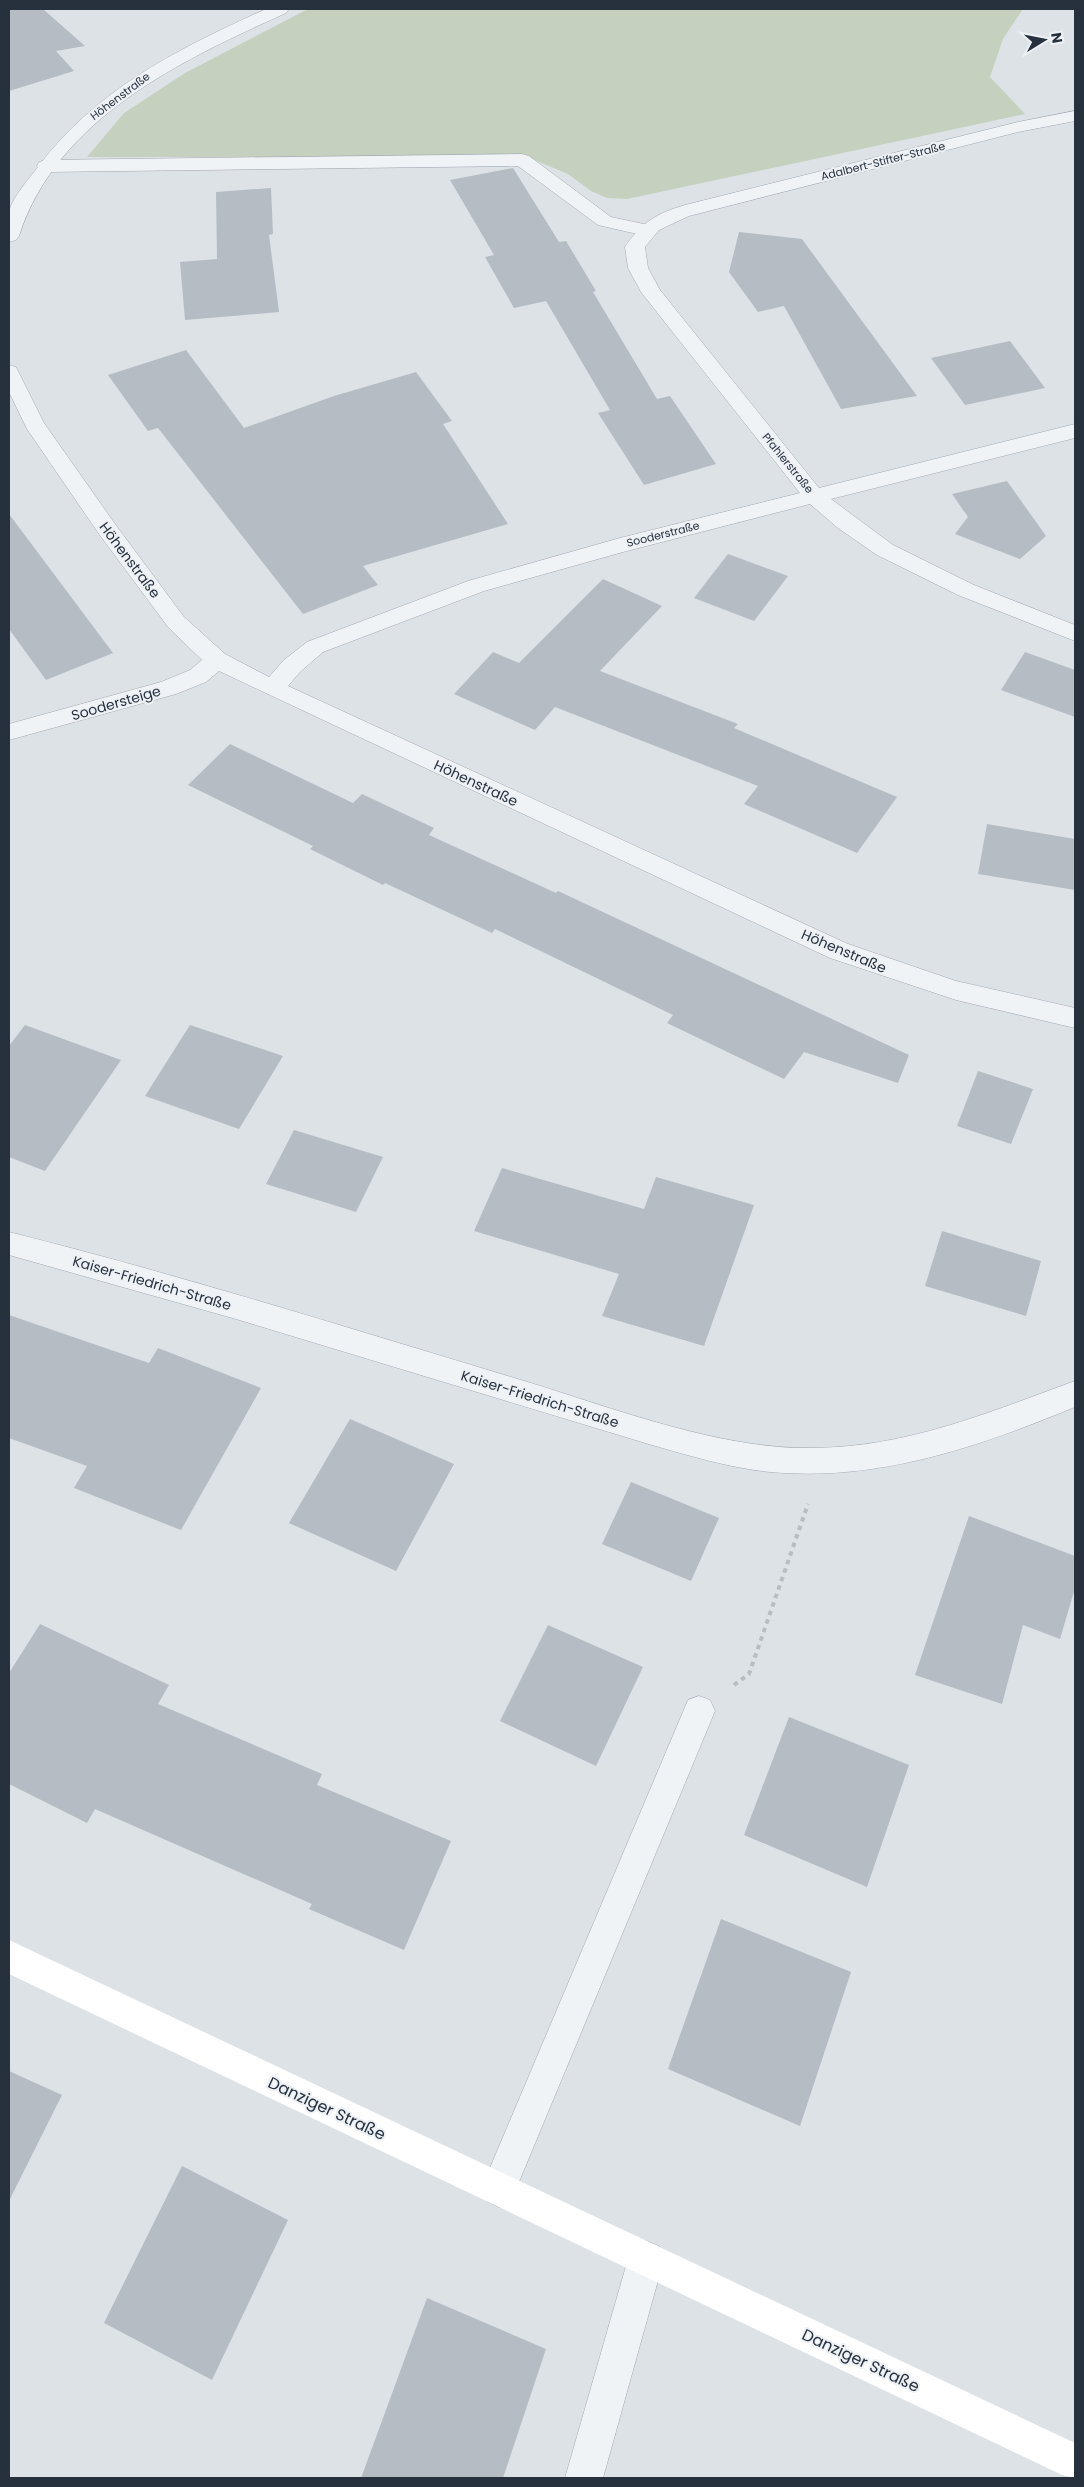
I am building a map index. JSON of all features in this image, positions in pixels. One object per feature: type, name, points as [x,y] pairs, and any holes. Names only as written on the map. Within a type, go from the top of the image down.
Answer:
[{"type":"main road","name":"Danziger Straße","points":[[9,1958],[1075,2462]]},
{"type":"street","name":"Höhenstraße","points":[[9,236],[26,197],[46,166],[71,137],[99,110],[132,85],[206,42],[280,9]]},
{"type":"street","name":"Adalbert-Stifter-Straße","points":[[646,230],[667,217],[692,208],[1018,127],[1075,116]]},
{"type":"street","points":[[46,166],[522,160],[604,221],[646,230]]},
{"type":"street","name":"Pfahlerstraße","points":[[646,230],[635,247],[638,268],[651,292],[814,496],[846,523],[885,550],[975,594],[1075,633]]},
{"type":"street","name":"Höhenstraße","points":[[9,370],[34,424],[107,529],[176,622],[217,660],[273,688],[839,951],[895,973],[954,991],[1075,1018]]},
{"type":"street","name":"Sooderstraße","points":[[273,688],[292,666],[315,647],[476,586],[557,562],[1075,431]]},
{"type":"street","name":"Soodersteige","points":[[9,732],[168,688],[198,676],[217,660]]},
{"type":"street","name":"Kaiser-Friedrich-Straße","points":[[9,1242],[246,1310],[678,1439],[720,1450],[770,1459],[823,1462],[860,1459],[957,1438],[1023,1416],[1075,1394]]},
{"type":"street","points":[[499,2189],[699,1711]]},
{"type":"street","points":[[584,2478],[646,2259]]},
{"type":"path","points":[[699,1711],[749,1674],[823,1462]]},
{"type":"green space","points":[[308,9],[1023,9],[1003,39],[990,77],[1025,114],[627,199],[607,198],[591,191],[568,174],[527,157],[87,157],[124,113],[185,73]]},
{"type":"building","points":[[9,9],[43,9],[85,46],[56,51],[74,71],[9,91]]},
{"type":"building","points":[[513,168],[559,242],[566,241],[596,291],[593,292],[657,399],[670,396],[716,464],[644,485],[598,413],[610,410],[546,301],[514,308],[485,257],[494,255],[450,180]]},
{"type":"building","points":[[271,188],[273,234],[269,235],[279,312],[185,320],[180,262],[217,259],[216,192]]},
{"type":"building","points":[[739,232],[802,239],[917,396],[841,409],[784,306],[758,312],[729,272]]},
{"type":"building","points":[[1010,341],[1045,388],[965,405],[931,358]]},
{"type":"building","points":[[186,350],[244,428],[334,396],[416,372],[452,421],[443,424],[508,524],[363,566],[378,585],[303,614],[158,428],[148,431],[108,375]]},
{"type":"building","points":[[1007,481],[1046,536],[1020,559],[955,534],[968,517],[952,494]]},
{"type":"building","points":[[9,514],[113,653],[46,680],[9,629]]},
{"type":"building","points":[[728,554],[788,576],[754,621],[694,598]]},
{"type":"building","points":[[603,579],[662,606],[600,671],[738,724],[734,728],[897,797],[857,853],[744,804],[758,786],[555,707],[535,730],[454,694],[493,652],[519,663]]},
{"type":"building","points":[[1025,652],[1075,670],[1075,717],[1001,690]]},
{"type":"building","points":[[230,744],[353,803],[362,794],[434,828],[429,835],[556,893],[558,891],[909,1055],[898,1083],[804,1052],[784,1079],[667,1023],[673,1015],[495,929],[492,933],[385,883],[383,885],[310,849],[313,846],[188,785]]},
{"type":"building","points":[[987,824],[1075,839],[1075,890],[978,874]]},
{"type":"building","points":[[25,1025],[121,1060],[45,1171],[9,1157],[9,1046]]},
{"type":"building","points":[[190,1025],[283,1056],[239,1129],[145,1096]]},
{"type":"building","points":[[978,1071],[1033,1089],[1011,1144],[957,1126]]},
{"type":"building","points":[[294,1130],[383,1157],[356,1212],[266,1184]]},
{"type":"building","points":[[502,1168],[644,1209],[656,1177],[754,1205],[704,1346],[602,1316],[619,1274],[474,1231]]},
{"type":"building","points":[[942,1231],[1041,1261],[1026,1316],[925,1286]]},
{"type":"building","points":[[9,1315],[149,1363],[158,1348],[261,1388],[181,1530],[74,1488],[87,1466],[9,1438]]},
{"type":"building","points":[[350,1419],[454,1464],[396,1571],[289,1523]]},
{"type":"building","points":[[631,1482],[719,1518],[691,1581],[602,1544]]},
{"type":"building","points":[[969,1516],[1075,1556],[1075,1588],[1060,1639],[1023,1625],[1002,1704],[915,1675]]},
{"type":"building","points":[[40,1624],[169,1685],[158,1704],[322,1774],[317,1785],[451,1841],[404,1950],[309,1909],[312,1904],[95,1809],[87,1823],[9,1784],[9,1673]]},
{"type":"building","points":[[548,1625],[643,1667],[596,1766],[500,1721]]},
{"type":"building","points":[[789,1717],[909,1765],[867,1887],[744,1835]]},
{"type":"building","points":[[721,1919],[851,1972],[800,2126],[668,2069]]},
{"type":"building","points":[[9,2071],[62,2095],[9,2201]]},
{"type":"building","points":[[182,2166],[288,2220],[212,2380],[104,2323]]},
{"type":"building","points":[[427,2298],[546,2349],[503,2478],[361,2478]]}]
